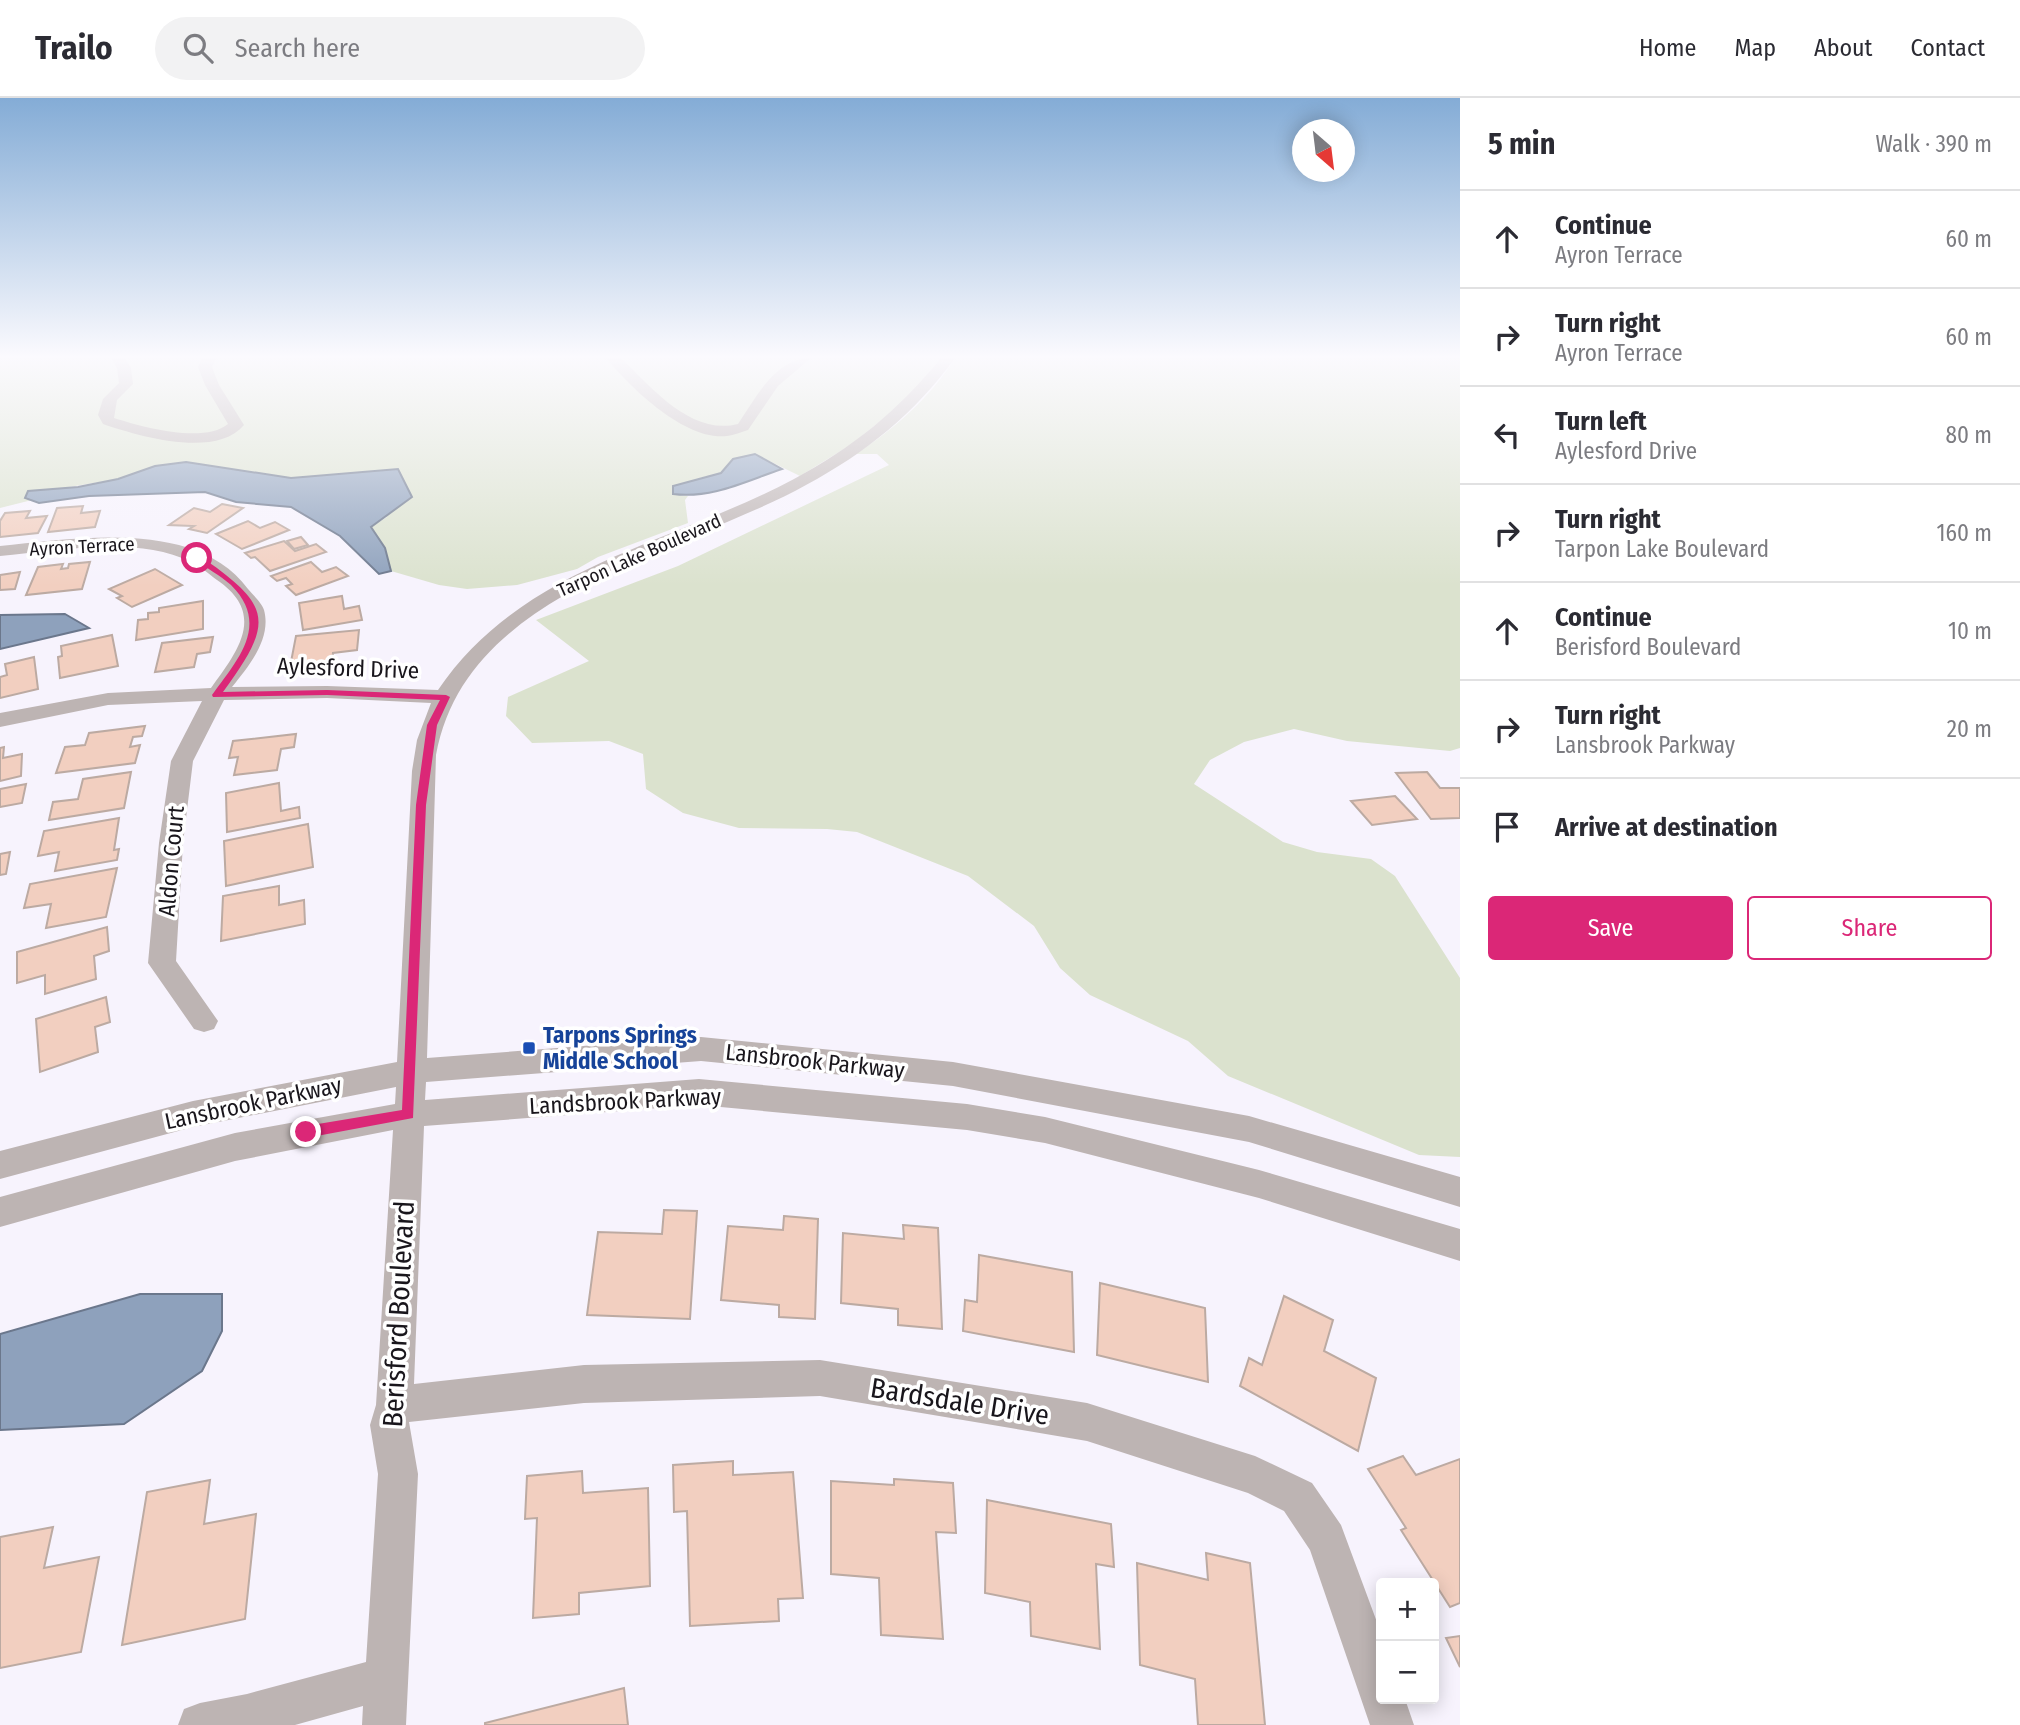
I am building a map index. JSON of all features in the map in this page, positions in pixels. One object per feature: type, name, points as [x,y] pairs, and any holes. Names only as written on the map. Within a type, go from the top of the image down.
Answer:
[{"type":"street","points":[[174,434],[204,438],[226,434]]},
{"type":"street","name":"Tarpon Lake Boulevard","points":[[412,1071],[421,805],[432,725],[446,697],[472,659],[493,638],[535,605],[586,576],[754,505],[824,469],[874,434]]},
{"type":"street","name":"Ayron Terrace","points":[[0,551],[127,542],[158,545],[197,558],[234,583],[254,610],[254,632],[245,656],[216,695]]},
{"type":"street","name":"Aylesford Drive","points":[[0,720],[108,699],[327,692],[446,697]]},
{"type":"street","name":"Aldon Court","points":[[204,1021],[162,962],[171,843],[182,761],[216,695]]},
{"type":"street","name":"Lansbrook Parkway","points":[[0,1165],[193,1114],[412,1071],[701,1049],[953,1074],[1249,1129],[1460,1192]]},
{"type":"street","name":"Berisford Boulevard","points":[[384,1725],[398,1474],[388,1425],[395,1405],[412,1071]]},
{"type":"street","name":"Landsbrook Parkway","points":[[409,1114],[699,1092],[967,1117],[1045,1130],[1259,1184],[1460,1245]]},
{"type":"street","name":"Lansbrook Parkway","points":[[0,1212],[235,1147],[409,1114]]},
{"type":"street","name":"Bardsdale Drive","points":[[395,1405],[584,1384],[820,1378],[1087,1422],[1255,1476],[1298,1496],[1327,1539],[1376,1679]]},
{"type":"street","points":[[200,1725],[247,1716],[386,1678]]},
{"type":"street","name":"Bardsdale Drive","points":[[1385,1704],[1392,1725]]},
{"type":"green space","points":[[0,434],[864,434],[800,476],[755,454],[733,459],[721,473],[696,479],[673,494],[688,496],[685,500],[688,523],[598,557],[577,569],[517,585],[467,589],[439,585],[391,571],[385,548],[371,527],[387,517],[332,475],[291,478],[186,462],[155,466],[118,479],[57,489],[25,498],[32,500],[0,508]]},
{"type":"green space","points":[[884,434],[1460,434],[1460,748],[1450,751],[1347,741],[1294,729],[1244,742],[1210,760],[1194,784],[1283,842],[1317,852],[1371,859],[1395,876],[1460,978],[1460,1157],[1419,1155],[1228,1076],[1188,1041],[1090,995],[1060,968],[1034,926],[968,876],[857,832],[739,828],[683,813],[646,789],[643,754],[609,741],[532,743],[506,716],[508,697],[589,661],[536,620],[678,566],[889,465],[877,454],[856,454]]},
{"type":"water","points":[[755,454],[782,469],[715,491],[673,494],[673,486],[721,473],[733,459]]},
{"type":"water","points":[[186,462],[291,478],[398,469],[412,497],[371,527],[385,548],[391,571],[379,574],[340,536],[291,507],[236,502],[205,492],[89,496],[39,503],[25,498],[28,491],[78,487],[118,479],[155,466]]},
{"type":"water","points":[[65,614],[89,628],[0,649],[0,615]]},
{"type":"water","points":[[140,1294],[222,1294],[222,1331],[202,1371],[124,1424],[0,1430],[0,1334]]},
{"type":"building","points":[[222,504],[243,508],[207,533],[189,529],[194,526],[169,525],[194,508],[210,512]]},
{"type":"building","points":[[83,506],[81,513],[100,511],[95,527],[48,532],[57,508]]},
{"type":"building","points":[[30,511],[26,518],[47,516],[38,533],[0,537],[0,521],[5,513]]},
{"type":"building","points":[[248,521],[260,528],[275,522],[289,530],[242,549],[216,534]]},
{"type":"building","points":[[301,537],[308,545],[294,549],[287,541]]},
{"type":"building","points":[[284,541],[295,551],[316,544],[326,552],[270,571],[255,557],[251,558],[245,553]]},
{"type":"building","points":[[90,562],[82,589],[26,595],[38,567],[63,564],[61,569],[68,568],[69,564]]},
{"type":"building","points":[[311,562],[322,572],[336,567],[348,576],[296,595],[286,586],[292,584],[286,578],[277,581],[271,576]]},
{"type":"building","points":[[155,569],[182,585],[132,607],[117,598],[122,596],[109,589]]},
{"type":"building","points":[[20,572],[15,589],[0,590],[0,575]]},
{"type":"building","points":[[342,596],[344,609],[359,606],[362,620],[303,630],[299,603]]},
{"type":"building","points":[[203,601],[203,629],[136,640],[138,620],[148,619],[148,613],[159,612],[159,608]]},
{"type":"building","points":[[359,630],[357,650],[333,653],[332,662],[290,667],[296,636]]},
{"type":"building","points":[[112,635],[118,666],[60,678],[58,657],[62,656],[61,646]]},
{"type":"building","points":[[213,637],[210,652],[197,654],[194,667],[155,672],[162,643]]},
{"type":"building","points":[[34,657],[38,689],[0,698],[0,677],[7,675],[5,664]]},
{"type":"building","points":[[145,726],[142,736],[133,737],[130,747],[140,745],[135,763],[56,773],[65,747],[85,745],[89,733]]},
{"type":"building","points":[[296,734],[294,747],[281,749],[277,770],[234,775],[238,757],[229,758],[233,741]]},
{"type":"building","points":[[4,747],[3,758],[22,754],[21,776],[0,781],[0,748]]},
{"type":"building","points":[[131,772],[124,808],[49,820],[53,802],[78,799],[83,779]]},
{"type":"building","points":[[1427,772],[1440,788],[1460,788],[1460,818],[1431,819],[1396,773]]},
{"type":"building","points":[[279,783],[281,811],[299,807],[300,818],[227,832],[226,793]]},
{"type":"building","points":[[26,784],[22,803],[0,807],[0,789]]},
{"type":"building","points":[[1395,796],[1417,819],[1372,825],[1351,801]]},
{"type":"building","points":[[119,818],[114,850],[119,849],[117,860],[55,871],[59,852],[38,856],[44,831]]},
{"type":"building","points":[[308,824],[313,867],[226,886],[224,841]]},
{"type":"building","points":[[10,852],[6,874],[0,875],[0,854]]},
{"type":"building","points":[[117,868],[106,917],[46,928],[51,904],[24,908],[30,884]]},
{"type":"building","points":[[279,886],[279,905],[304,900],[305,924],[221,941],[223,896]]},
{"type":"building","points":[[107,927],[109,951],[94,956],[96,979],[45,994],[45,975],[17,983],[17,952]]},
{"type":"building","points":[[106,997],[110,1022],[95,1027],[98,1052],[40,1072],[36,1019]]},
{"type":"building","points":[[664,1210],[697,1211],[690,1319],[587,1315],[598,1232],[662,1234]]},
{"type":"building","points":[[784,1216],[818,1219],[815,1319],[779,1317],[779,1305],[721,1300],[728,1226],[783,1230]]},
{"type":"building","points":[[903,1225],[938,1228],[942,1329],[898,1325],[898,1309],[841,1303],[843,1233],[904,1239]]},
{"type":"building","points":[[979,1255],[1072,1272],[1074,1352],[963,1331],[965,1300],[977,1302]]},
{"type":"building","points":[[1100,1283],[1205,1308],[1208,1382],[1097,1355]]},
{"type":"building","points":[[1284,1296],[1333,1320],[1324,1351],[1376,1378],[1358,1451],[1240,1386],[1249,1358],[1262,1365]]},
{"type":"building","points":[[1403,1456],[1416,1475],[1460,1459],[1460,1603],[1450,1607],[1439,1590],[1439,1578],[1432,1578],[1401,1530],[1406,1528],[1368,1469]]},
{"type":"building","points":[[733,1461],[733,1475],[793,1472],[803,1598],[778,1599],[779,1621],[690,1626],[687,1511],[674,1512],[673,1465]]},
{"type":"building","points":[[582,1471],[583,1493],[648,1488],[650,1586],[579,1593],[579,1614],[533,1618],[537,1518],[525,1519],[527,1476]]},
{"type":"building","points":[[894,1479],[953,1483],[956,1533],[936,1532],[943,1639],[881,1635],[879,1578],[831,1574],[831,1481],[894,1485]]},
{"type":"building","points":[[210,1480],[204,1524],[256,1514],[245,1619],[122,1645],[147,1492]]},
{"type":"building","points":[[987,1500],[1111,1524],[1114,1567],[1096,1564],[1100,1649],[1031,1636],[1030,1602],[985,1593]]},
{"type":"building","points":[[53,1527],[44,1568],[99,1557],[81,1652],[0,1668],[0,1537]]},
{"type":"building","points":[[1206,1553],[1250,1563],[1265,1725],[1198,1725],[1195,1679],[1140,1665],[1137,1563],[1208,1580]]},
{"type":"building","points":[[1460,1636],[1460,1667],[1446,1638]]},
{"type":"building","points":[[624,1688],[628,1725],[485,1725],[485,1723]]},
{"type":"place","name":"Tarpons Springs Middle School","points":[[529,1048]]},
{"type":"route","points":[[197,558],[234,583],[254,610],[254,632],[245,656],[216,695],[327,692],[446,697],[432,725],[425,759],[409,1114],[306,1132]]}]
